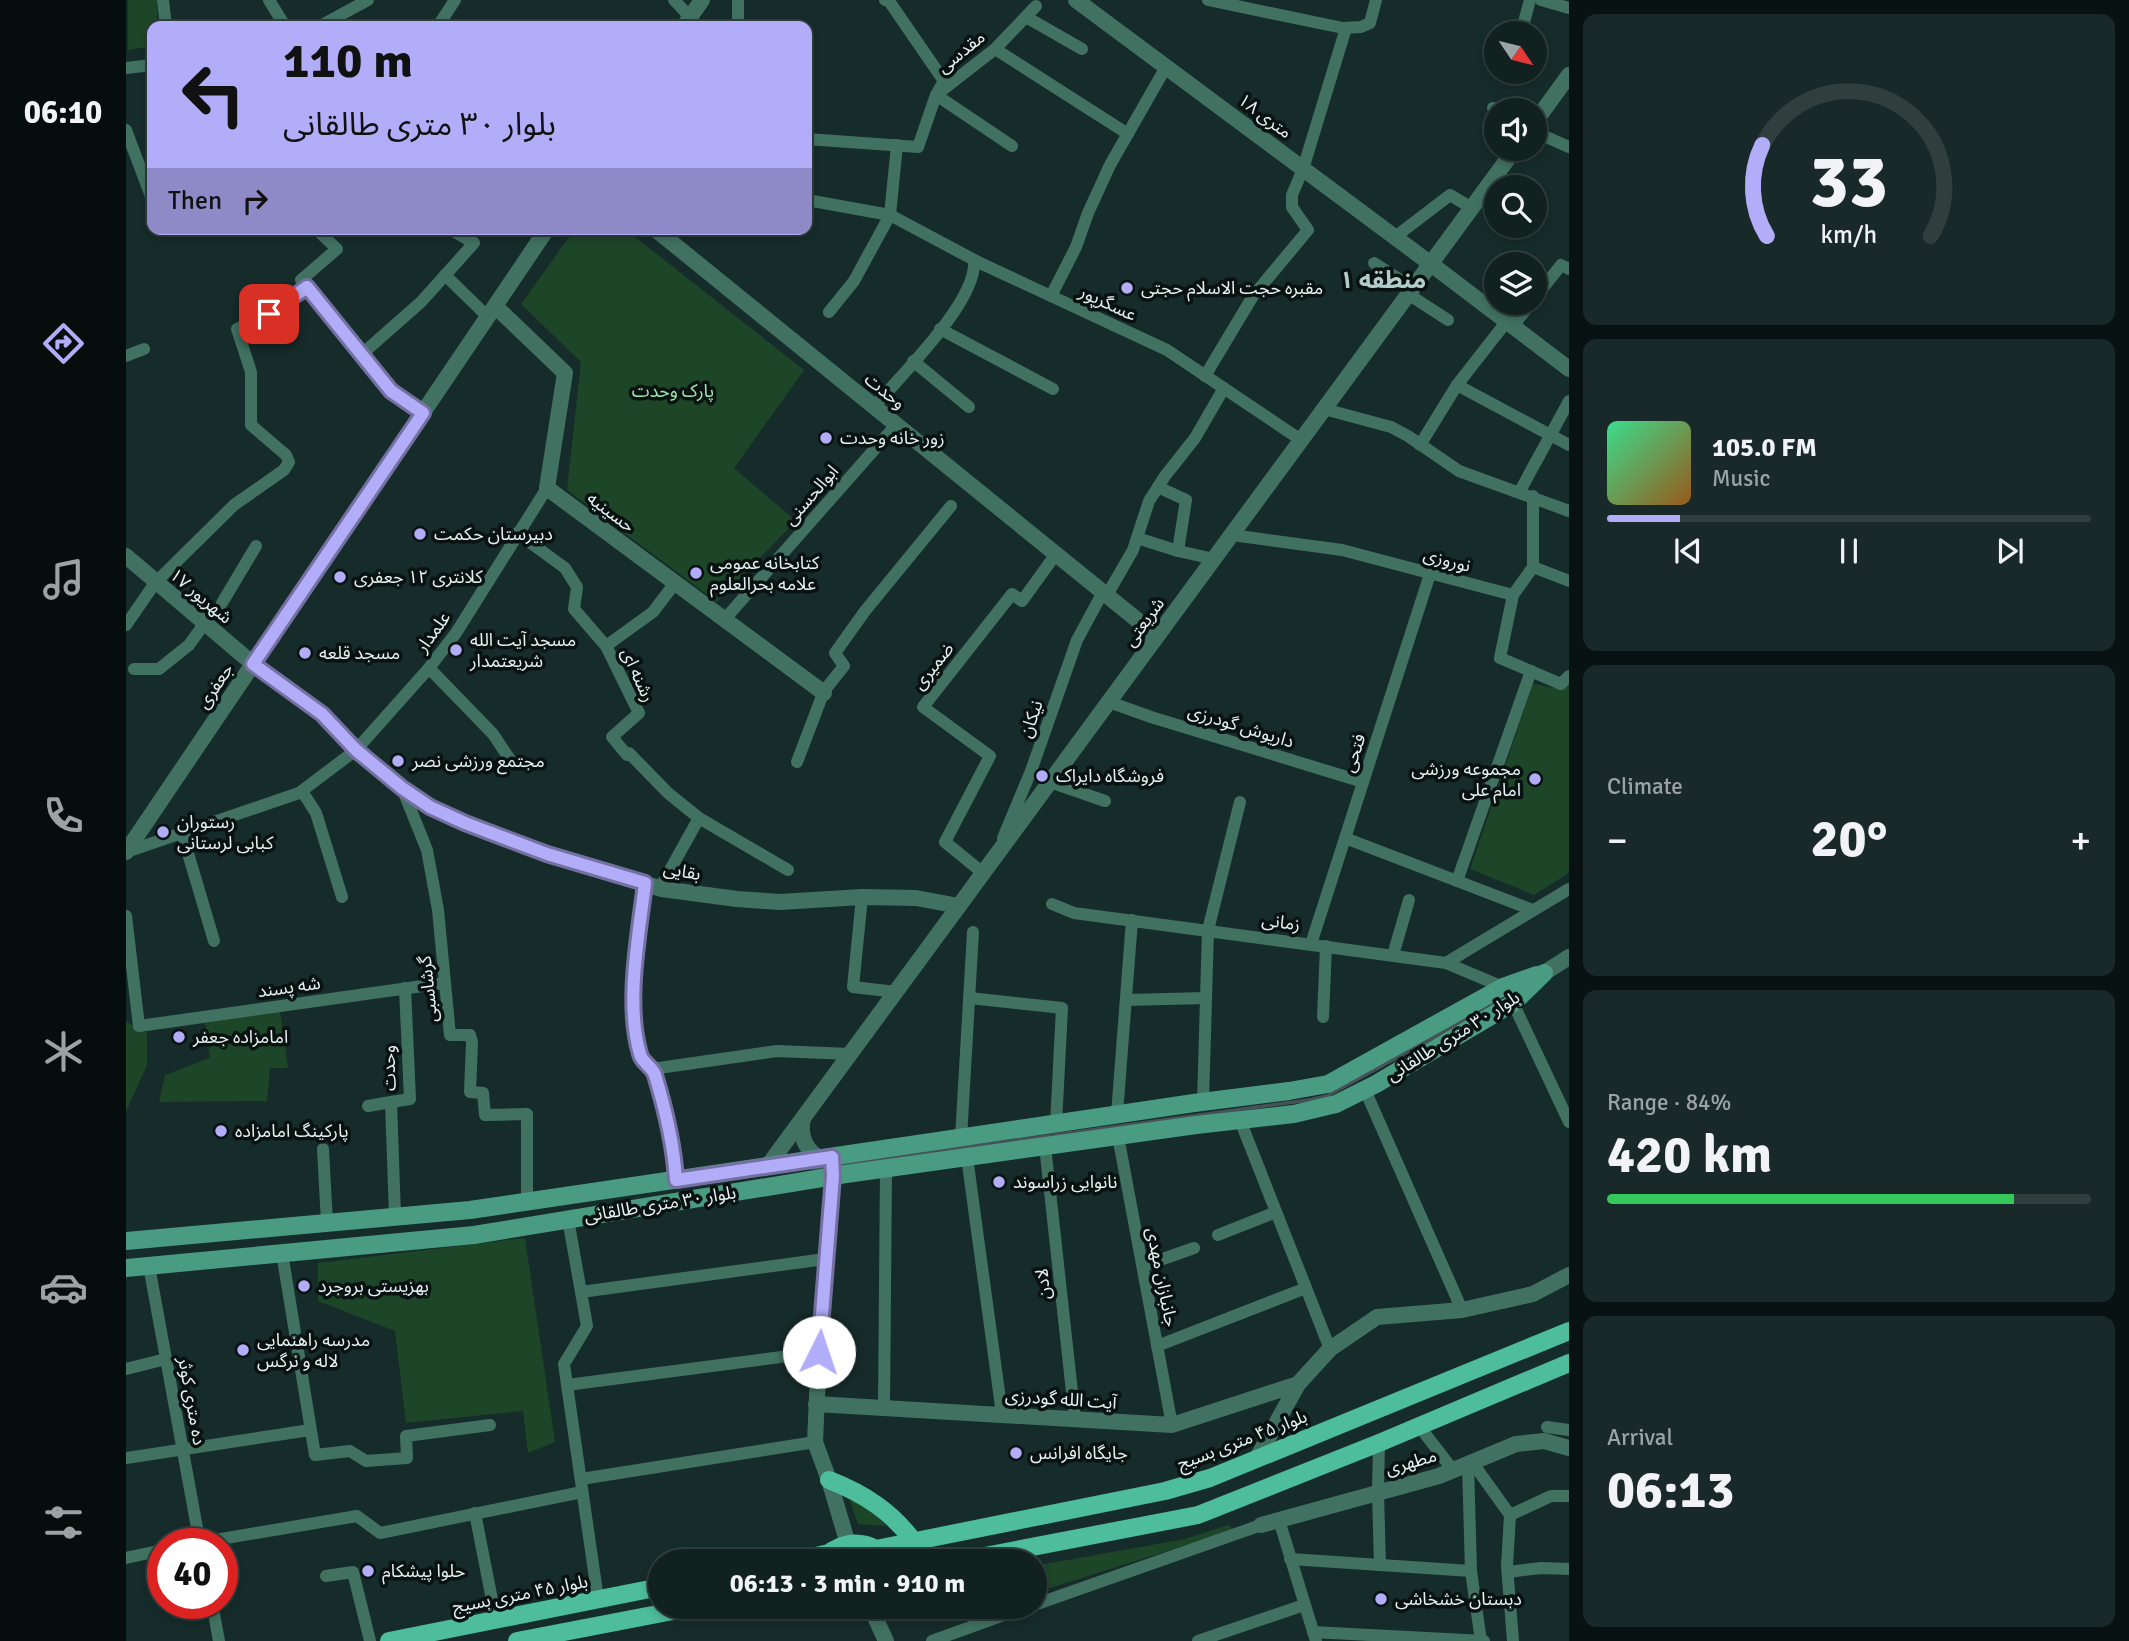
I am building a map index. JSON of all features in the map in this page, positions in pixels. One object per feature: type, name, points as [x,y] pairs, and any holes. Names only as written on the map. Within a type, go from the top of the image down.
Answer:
[{"type":"main road","name":"بلوار ۳۰ متری طالقانی","points":[[126,1241],[527,1201],[1328,1084],[1503,987],[1544,973]]},
{"type":"main road","name":"بلوار ۳۰ متری طالقانی","points":[[126,1268],[474,1235],[833,1176],[1294,1114],[1336,1104],[1365,1090],[1513,1003],[1544,973]]},
{"type":"main road","points":[[827,1158],[833,1176]]},
{"type":"main road","points":[[767,1167],[770,1186]]},
{"type":"main road","name":"بلوار ۴۵ متری بسیج","points":[[897,1549],[1176,1488],[1210,1478],[1569,1331]]},
{"type":"main road","points":[[1022,1549],[1198,1515],[1569,1363]]},
{"type":"main road","points":[[829,1480],[872,1501],[902,1526],[915,1543]]},
{"type":"main road","points":[[839,1549],[848,1544]]},
{"type":"main road","name":"بلوار ۴۵ متری بسیج","points":[[848,1544],[868,1545],[872,1549]]},
{"type":"main road","name":"بلوار ۴۵ متری بسیج","points":[[389,1641],[648,1590]]},
{"type":"main road","points":[[517,1641],[648,1616]]},
{"type":"street","points":[[163,0],[165,21]]},
{"type":"street","points":[[269,0],[282,21]]},
{"type":"street","points":[[329,21],[368,0]]},
{"type":"street","points":[[441,21],[455,0]]},
{"type":"street","points":[[674,0],[686,21]]},
{"type":"street","points":[[688,21],[702,0]]},
{"type":"street","points":[[738,0],[738,21]]},
{"type":"street","points":[[885,0],[889,1],[944,81],[936,95],[1012,146]]},
{"type":"street","name":"۱۸ متری","points":[[1076,0],[1569,369]]},
{"type":"street","points":[[1208,0],[1346,28],[1362,27],[1370,23],[1376,0]]},
{"type":"street","points":[[1524,21],[1530,0]]},
{"type":"street","points":[[1541,0],[1569,8]]},
{"type":"street","name":"مقدسی","points":[[812,139],[918,147],[936,95],[995,49],[1036,6]]},
{"type":"street","points":[[1026,17],[1082,49]]},
{"type":"street","points":[[1205,376],[1253,296],[1308,230],[1292,207],[1292,195],[1303,169],[1346,28]]},
{"type":"street","points":[[995,49],[1128,134]]},
{"type":"street","points":[[126,68],[147,66]]},
{"type":"street","points":[[1051,296],[1076,247],[1110,165],[1166,66]]},
{"type":"street","points":[[1547,105],[1569,75]]},
{"type":"street","points":[[126,130],[147,186]]},
{"type":"street","points":[[1547,137],[1569,147]]},
{"type":"street","points":[[829,312],[855,281],[890,215],[897,145]]},
{"type":"street","name":"شریعتی","points":[[767,1167],[1506,161]]},
{"type":"street","points":[[1395,237],[1450,195],[1472,208]]},
{"type":"street","name":"عسگرپور","points":[[812,201],[890,215],[974,260],[1167,350],[1301,440]]},
{"type":"street","points":[[322,235],[337,249],[301,280],[391,391],[423,413]]},
{"type":"street","points":[[362,354],[421,302],[474,243],[460,235]]},
{"type":"street","name":"جعفری","points":[[126,852],[129,835],[253,664],[543,235]]},
{"type":"street","name":"وحدت","points":[[661,235],[1157,636]]},
{"type":"street","points":[[874,407],[960,306],[972,281],[974,260]]},
{"type":"street","points":[[1374,263],[1448,320]]},
{"type":"street","points":[[1547,283],[1561,265],[1569,269]]},
{"type":"street","points":[[445,275],[565,373],[547,488]]},
{"type":"street","points":[[126,625],[155,583],[234,505],[284,470],[289,462],[286,455],[251,425],[251,372],[237,329],[269,314],[307,287]]},
{"type":"street","points":[[1420,445],[1457,384],[1519,315]]},
{"type":"street","points":[[940,328],[1053,389]]},
{"type":"street","points":[[126,356],[144,349]]},
{"type":"street","points":[[913,361],[969,407]]},
{"type":"street","points":[[1457,384],[1569,446]]},
{"type":"street","name":"نیکان","points":[[994,858],[1031,771],[1077,640],[1133,550],[1149,501],[1195,439],[1224,388]]},
{"type":"street","points":[[1520,491],[1569,401]]},
{"type":"street","points":[[1324,409],[1374,421],[1408,436],[1468,474],[1569,511]]},
{"type":"street","name":"ابوالحسنی","points":[[724,620],[896,425]]},
{"type":"street","points":[[1158,487],[1186,500],[1178,551]]},
{"type":"street","name":"علمدار","points":[[126,852],[302,791],[356,750],[456,634],[547,488]]},
{"type":"street","name":"حسینیه","points":[[547,488],[824,693]]},
{"type":"street","points":[[1533,496],[1533,567],[1513,595],[1500,658],[1561,684],[1569,676]]},
{"type":"street","points":[[797,762],[824,693],[845,666],[835,653],[865,611],[951,506]]},
{"type":"street","name":"رشنه ای","points":[[517,533],[565,568],[577,587],[574,609],[606,646],[639,713],[612,737],[626,755],[629,753],[668,793],[699,818]]},
{"type":"street","name":"نوروزی","points":[[1231,535],[1342,550],[1513,595]]},
{"type":"street","points":[[1137,538],[1214,559]]},
{"type":"street","points":[[222,603],[256,546]]},
{"type":"street","name":"ضمیری","points":[[984,873],[945,842],[990,757],[923,707],[1012,594],[1022,601],[1056,554]]},
{"type":"street","name":"۱۷ شهریور","points":[[126,556],[253,664]]},
{"type":"street","points":[[1533,567],[1569,581]]},
{"type":"street","name":"فتحی","points":[[1311,944],[1430,574]]},
{"type":"street","points":[[606,646],[653,612],[675,583]]},
{"type":"street","points":[[134,669],[159,669],[189,645],[204,624]]},
{"type":"street","name":"بقایی","points":[[253,664],[322,714],[356,750],[430,807],[547,854],[653,886],[737,899],[780,902],[862,897],[916,898],[959,906]]},
{"type":"street","points":[[429,668],[493,734],[513,764]]},
{"type":"street","points":[[1457,881],[1531,671]]},
{"type":"street","name":"داریوش گودرزی","points":[[1109,702],[1363,782]]},
{"type":"street","points":[[1050,782],[1105,801]]},
{"type":"street","name":"گرشاسبی","points":[[402,788],[427,850],[438,910],[450,1035],[470,1035],[470,1092],[484,1093],[485,1115],[527,1115],[527,1201]]},
{"type":"street","points":[[302,791],[316,813],[342,897]]},
{"type":"street","points":[[1203,1102],[1208,930],[1240,802]]},
{"type":"street","points":[[676,1180],[670,1139],[652,1069],[640,1058],[635,1034],[634,992],[653,886],[699,818],[788,870]]},
{"type":"street","points":[[182,832],[214,941]]},
{"type":"street","points":[[1345,838],[1533,910]]},
{"type":"street","points":[[1446,963],[1569,889]]},
{"type":"street","points":[[862,897],[853,986],[896,992]]},
{"type":"street","points":[[1393,955],[1409,900]]},
{"type":"street","name":"زمانی","points":[[1052,904],[1074,913],[1446,963],[1503,987]]},
{"type":"street","name":"شه پسند","points":[[126,916],[139,1026],[444,983]]},
{"type":"street","points":[[1117,1114],[1132,920]]},
{"type":"street","points":[[961,1138],[973,932]]},
{"type":"street","points":[[1323,1017],[1326,946]]},
{"type":"street","points":[[1544,973],[1569,957]]},
{"type":"street","name":"وحدت","points":[[395,1216],[391,1102],[410,1098],[405,988]]},
{"type":"street","points":[[969,998],[1062,1008],[1056,1124]]},
{"type":"street","points":[[1126,1000],[1206,998]]},
{"type":"street","points":[[1513,1003],[1569,1122]]},
{"type":"street","points":[[652,1069],[777,1051],[850,1054]]},
{"type":"street","points":[[1365,1090],[1462,1310]]},
{"type":"street","points":[[368,1106],[391,1102]]},
{"type":"street","points":[[803,1118],[805,1144],[827,1158]]},
{"type":"street","points":[[1240,1120],[1330,1349]]},
{"type":"street","name":"جانبازان مهدی","points":[[1118,1136],[1172,1425]]},
{"type":"street","name":"لادن","points":[[1045,1146],[1075,1419]]},
{"type":"street","points":[[323,1149],[327,1223]]},
{"type":"street","points":[[967,1157],[1002,1414]]},
{"type":"street","points":[[884,1407],[886,1169]]},
{"type":"street","points":[[833,1176],[825,1259],[815,1442],[848,1544]]},
{"type":"street","points":[[1218,1235],[1276,1212]]},
{"type":"street","points":[[568,1219],[587,1326],[564,1364],[598,1600]]},
{"type":"street","points":[[1143,1266],[1194,1248]]},
{"type":"street","points":[[282,1253],[315,1455],[350,1451],[366,1461],[407,1458],[406,1436],[490,1425]]},
{"type":"street","points":[[581,1292],[825,1259]]},
{"type":"street","name":"ده متری کوثر","points":[[149,1266],[195,1528]]},
{"type":"street","points":[[1257,1458],[1298,1384],[1330,1349],[1377,1317],[1462,1310],[1533,1294],[1569,1275]]},
{"type":"street","points":[[1157,1346],[1306,1288]]},
{"type":"street","points":[[567,1385],[819,1352]]},
{"type":"street","points":[[126,1369],[166,1359]]},
{"type":"street","name":"آیت الله گودرزی","points":[[816,1404],[1172,1425],[1298,1384]]},
{"type":"street","points":[[1419,1426],[1464,1465],[1510,1515],[1508,1572],[1513,1641]]},
{"type":"street","points":[[1547,1427],[1569,1430]]},
{"type":"street","points":[[126,1458],[310,1430]]},
{"type":"street","name":"مطهری","points":[[1261,1525],[1439,1476],[1516,1444],[1544,1441],[1569,1448]]},
{"type":"street","points":[[238,1536],[357,1516],[380,1533],[475,1513],[582,1485],[815,1442]]},
{"type":"street","points":[[1379,1443],[1380,1565]]},
{"type":"street","points":[[1279,1520],[1314,1636],[1483,1641],[1471,1571],[1464,1465]]},
{"type":"street","points":[[1510,1515],[1552,1496],[1569,1496]]},
{"type":"street","points":[[475,1513],[496,1620]]},
{"type":"street","points":[[1047,1601],[1261,1525]]},
{"type":"street","points":[[126,1558],[147,1553]]},
{"type":"street","points":[[1290,1559],[1471,1571]]},
{"type":"street","points":[[1508,1572],[1541,1568],[1569,1569]]},
{"type":"street","points":[[326,1576],[353,1572],[370,1641]]},
{"type":"street","points":[[1198,1641],[1304,1605]]},
{"type":"street","points":[[215,1619],[219,1641]]},
{"type":"street","points":[[875,1619],[883,1640]]},
{"type":"street","points":[[932,1641],[995,1619]]},
{"type":"green space","points":[[128,0],[157,0],[158,21],[147,21],[147,47],[128,50]]},
{"type":"green space","name":"پارک وحدت","points":[[571,235],[633,235],[804,370],[734,468],[796,521],[717,602],[567,490],[581,362],[521,304]]},
{"type":"green space","name":"مجموعه ورزشی امام علی","points":[[1533,684],[1561,689],[1569,686],[1569,873],[1534,895],[1470,869]]},
{"type":"green space","points":[[280,1011],[288,1068],[270,1068],[267,1101],[159,1102],[165,1075],[210,1058],[205,1023]]},
{"type":"green space","points":[[126,1021],[147,1033],[147,1065],[126,1112]]},
{"type":"green space","points":[[525,1238],[555,1442],[528,1453],[523,1411],[406,1423],[395,1331],[318,1301],[318,1263]]},
{"type":"green space","points":[[849,1498],[872,1509],[886,1526],[858,1524]]},
{"type":"green space","points":[[1228,1525],[1234,1530],[1047,1589],[1047,1564],[1185,1539]]},
{"type":"waterway","points":[[813,1168],[1327,1096],[1500,1001]]},
{"type":"place","name":"مقبره حجت الاسلام حجتی","points":[[1127,288]]},
{"type":"place","name":"زور خانه وحدت","points":[[826,438]]},
{"type":"place","name":"دبیرستان حکمت","points":[[420,534]]},
{"type":"place","name":"کتابخانه عمومی علامه بحرالعلوم","points":[[696,573]]},
{"type":"place","name":"کلانتری ۱۲ جعفری","points":[[340,577]]},
{"type":"place","name":"مسجد آیت الله شریعتمدار","points":[[456,650]]},
{"type":"place","name":"مسجد قلعه","points":[[305,653]]},
{"type":"place","name":"مجتمع ورزشی نصر","points":[[398,761]]},
{"type":"place","name":"فروشگاه دایراک","points":[[1042,776]]},
{"type":"place","name":"مجموعه ورزشی امام علی","points":[[1535,779]]},
{"type":"place","name":"رستوران کبابی لرستانی","points":[[163,832]]},
{"type":"place","name":"امامزاده جعفر","points":[[179,1037]]},
{"type":"place","name":"پارکینگ امامزاده","points":[[221,1131]]},
{"type":"place","name":"نانوایی زراسوند","points":[[999,1182]]},
{"type":"place","name":"بهزیستی بروجرد","points":[[304,1286]]},
{"type":"place","name":"مدرسه راهنمایی لاله و نرگس","points":[[243,1350]]},
{"type":"place","name":"جایگاه افرانس","points":[[1016,1453]]},
{"type":"place","name":"حلوا پیشکام","points":[[368,1571]]},
{"type":"place","name":"دبستان خشخاشی","points":[[1381,1599]]},
{"type":"district","name":"منطقه ۱","points":[[1383,280]]},
{"type":"route","points":[[269,314],[307,287],[391,391],[423,413],[253,664],[322,714],[356,750],[430,807],[547,854],[645,883],[634,992],[635,1034],[640,1058],[654,1071],[670,1139],[676,1180],[832,1157],[833,1176],[819,1352]]}]
